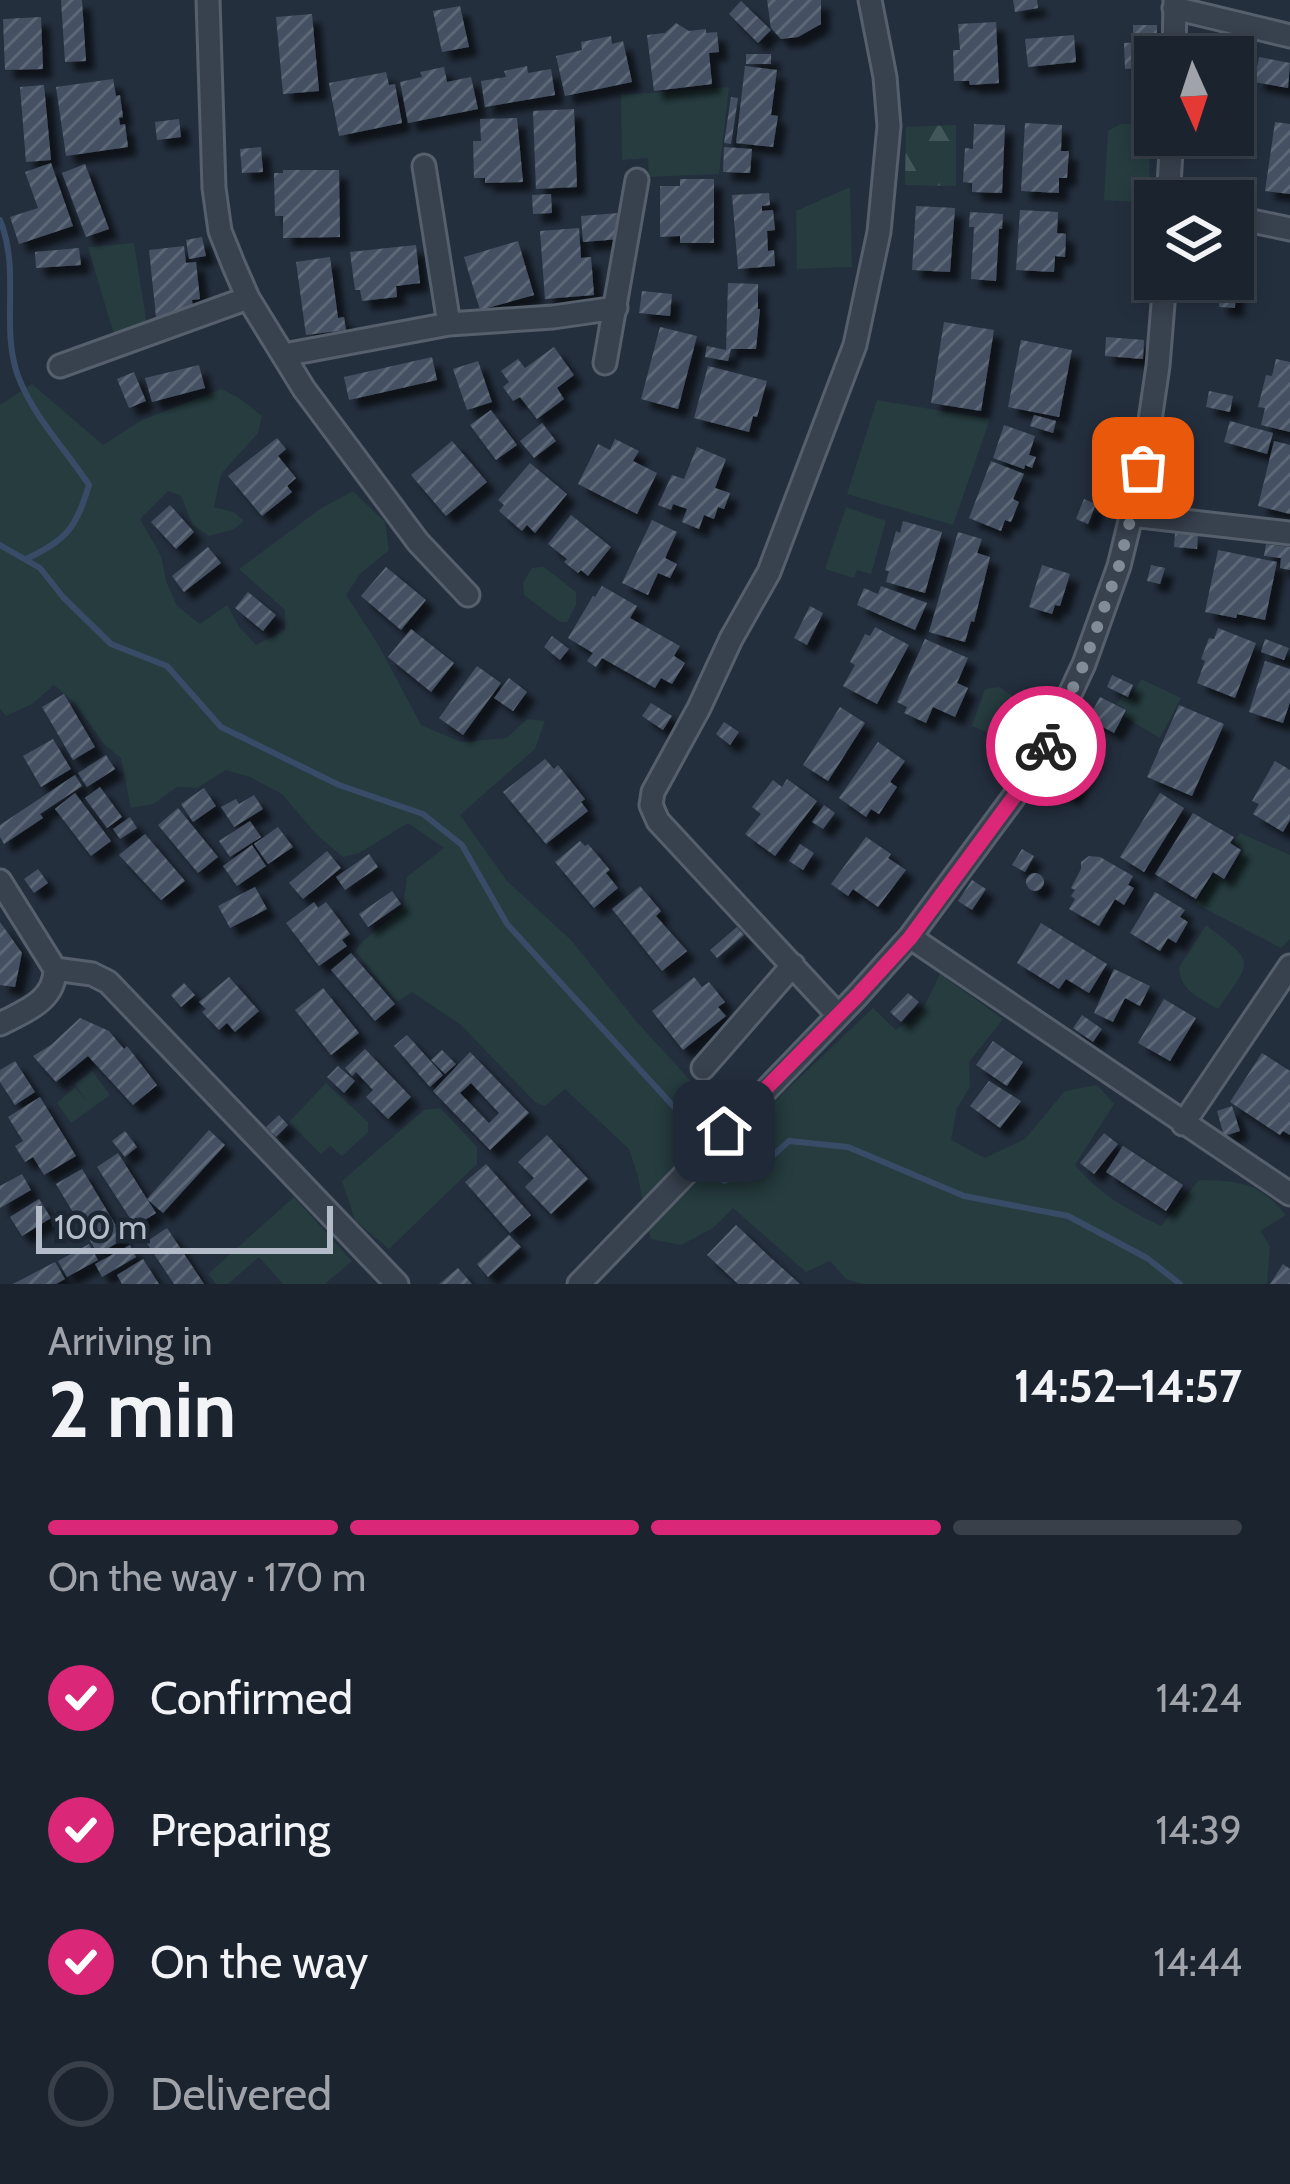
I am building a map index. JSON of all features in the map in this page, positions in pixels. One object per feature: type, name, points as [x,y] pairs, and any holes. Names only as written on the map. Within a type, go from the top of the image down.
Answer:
[{"type":"street","points":[[208,0],[214,188],[220,231],[248,298],[304,389],[418,542],[468,595]]},
{"type":"street","points":[[838,1015],[658,821],[651,805],[653,792],[731,639],[770,572],[855,345],[879,232],[889,126],[870,0]]},
{"type":"street","points":[[1174,36],[1174,4],[1290,36]]},
{"type":"street","points":[[424,166],[449,324]]},
{"type":"street","points":[[605,363],[637,180]]},
{"type":"street","points":[[1254,222],[1290,229]]},
{"type":"street","points":[[60,366],[248,298]]},
{"type":"street","points":[[587,1282],[670,1188],[910,938],[1036,767],[1084,664],[1119,566],[1143,468],[1163,300]]},
{"type":"street","points":[[284,356],[449,324],[616,308]]},
{"type":"street","points":[[1131,515],[1290,533]]},
{"type":"street","points":[[0,880],[55,969],[55,982],[40,1003],[0,1024]]},
{"type":"street","points":[[910,938],[1290,1194]]},
{"type":"street","points":[[704,1068],[793,965]]},
{"type":"street","points":[[1183,1124],[1290,966]]},
{"type":"street","points":[[55,969],[92,974],[108,982],[397,1284]]},
{"type":"green space","points":[[729,87],[719,174],[649,177],[648,158],[622,160],[621,95]]},
{"type":"green space","points":[[1134,124],[1134,156],[1149,156],[1150,180],[1134,180],[1134,202],[1104,200],[1108,131]]},
{"type":"green space","points":[[956,125],[956,186],[905,185],[906,127]]},
{"type":"green space","points":[[850,187],[852,267],[797,269],[796,211]]},
{"type":"green space","points":[[134,243],[148,332],[115,338],[88,247]]},
{"type":"green space","points":[[32,384],[103,445],[142,420],[221,389],[262,416],[258,433],[221,474],[214,507],[234,512],[244,521],[209,536],[193,525],[181,496],[168,491],[140,519],[161,556],[177,606],[200,624],[227,605],[256,645],[285,630],[285,610],[239,569],[320,509],[353,491],[385,522],[389,550],[360,574],[346,595],[421,725],[461,742],[507,738],[527,719],[545,721],[535,749],[460,815],[507,881],[571,940],[699,1090],[714,1120],[740,1134],[873,1008],[896,1030],[923,1009],[940,974],[1003,1019],[969,1062],[970,1087],[957,1108],[951,1140],[985,1158],[1025,1139],[1065,1091],[1097,1085],[1114,1104],[1075,1165],[1115,1200],[1161,1226],[1199,1180],[1257,1190],[1286,1215],[1260,1231],[1270,1246],[1267,1284],[863,1284],[846,1279],[830,1261],[806,1272],[733,1208],[713,1228],[681,1245],[651,1239],[629,1149],[565,1089],[545,1106],[536,1103],[461,1025],[412,992],[397,1002],[356,952],[403,907],[407,877],[444,848],[408,823],[359,853],[343,857],[282,794],[226,770],[197,788],[177,787],[153,804],[131,808],[121,758],[54,685],[32,704],[6,716],[0,709],[0,405]]},
{"type":"green space","points":[[877,400],[990,419],[953,525],[847,494]]},
{"type":"green space","points":[[846,507],[886,521],[871,574],[857,570],[854,578],[825,569]]},
{"type":"green space","points":[[544,567],[576,592],[576,605],[567,622],[560,622],[524,595],[523,583],[532,568]]},
{"type":"green space","points":[[1141,679],[1181,698],[1160,738],[1124,717],[1127,710],[1117,704],[1122,695],[1131,699]]},
{"type":"green space","points":[[999,687],[1018,700],[999,737],[972,726],[985,689]]},
{"type":"green space","points":[[1240,833],[1290,855],[1290,939],[1281,948],[1196,904],[1214,874],[1228,881],[1244,851],[1234,843]]},
{"type":"green space","points":[[1206,925],[1234,947],[1244,962],[1218,1009],[1187,988],[1180,975],[1179,967]]},
{"type":"green space","points":[[92,1071],[110,1095],[71,1123],[57,1103],[75,1087],[87,1102],[75,1084]]},
{"type":"green space","points":[[326,1083],[368,1122],[368,1132],[342,1156],[330,1146],[321,1154],[289,1122]]},
{"type":"green space","points":[[440,1108],[477,1147],[477,1164],[389,1249],[355,1220],[342,1181],[424,1110]]},
{"type":"green space","points":[[294,1197],[352,1261],[325,1284],[283,1284],[259,1257],[228,1284],[216,1284],[208,1274]]},
{"type":"building","points":[[61,0],[82,0],[86,61],[65,62]]},
{"type":"building","points":[[767,0],[821,0],[821,24],[798,37],[781,39],[771,28]]},
{"type":"building","points":[[1013,0],[1037,0],[1038,8],[1015,12]]},
{"type":"building","points":[[741,1],[771,30],[758,43],[729,14]]},
{"type":"building","points":[[460,6],[469,47],[442,52],[433,11]]},
{"type":"building","points":[[312,14],[319,91],[283,94],[276,17]]},
{"type":"building","points":[[41,17],[43,69],[5,70],[3,19]]},
{"type":"building","points":[[996,22],[999,83],[954,81],[953,50],[960,50],[958,24]]},
{"type":"building","points":[[676,23],[689,31],[717,32],[719,52],[709,53],[712,84],[654,91],[647,35],[665,33]]},
{"type":"building","points":[[1133,25],[1157,25],[1157,36],[1133,39]]},
{"type":"building","points":[[1074,35],[1076,62],[1028,67],[1025,39]]},
{"type":"building","points":[[611,36],[612,44],[623,41],[632,82],[565,96],[556,56],[582,50],[581,42]]},
{"type":"building","points":[[1134,42],[1134,69],[1125,69],[1124,43]]},
{"type":"building","points":[[746,54],[771,54],[771,64],[746,64]]},
{"type":"building","points":[[1259,57],[1290,63],[1288,88],[1254,82]]},
{"type":"building","points":[[527,66],[528,73],[551,69],[555,95],[485,107],[481,81],[506,77],[504,71]]},
{"type":"building","points":[[745,66],[777,70],[771,115],[778,116],[773,147],[736,143]]},
{"type":"building","points":[[444,67],[447,82],[471,77],[478,109],[408,123],[400,82]]},
{"type":"building","points":[[386,72],[389,85],[395,84],[402,123],[339,136],[329,83]]},
{"type":"building","points":[[113,79],[128,147],[66,156],[56,87]]},
{"type":"building","points":[[44,85],[51,160],[26,162],[20,87]]},
{"type":"building","points":[[731,97],[738,98],[731,144],[724,143]]},
{"type":"building","points":[[574,109],[577,187],[536,189],[533,111]]},
{"type":"building","points":[[517,118],[523,182],[485,183],[485,178],[474,178],[473,141],[481,141],[480,119]]},
{"type":"building","points":[[179,119],[181,137],[157,140],[155,122]]},
{"type":"building","points":[[1275,122],[1290,124],[1290,194],[1265,191]]},
{"type":"building","points":[[1025,123],[1062,125],[1061,151],[1069,151],[1067,178],[1059,178],[1059,193],[1021,191]]},
{"type":"building","points":[[974,124],[1005,125],[1002,193],[972,192],[972,183],[963,182],[965,148],[973,149]]},
{"type":"building","points":[[261,147],[263,172],[242,173],[240,149]]},
{"type":"building","points":[[724,147],[752,149],[750,173],[723,172]]},
{"type":"building","points":[[51,163],[73,226],[19,244],[10,217],[38,208],[25,172]]},
{"type":"building","points":[[85,164],[109,229],[86,237],[62,173]]},
{"type":"building","points":[[339,170],[340,237],[283,238],[283,216],[275,216],[274,173]]},
{"type":"building","points":[[680,179],[714,179],[714,243],[680,243],[680,236],[660,237],[660,186],[680,186]]},
{"type":"building","points":[[769,193],[770,205],[762,206],[762,211],[773,210],[775,230],[767,231],[775,266],[738,269],[732,195]]},
{"type":"building","points":[[551,194],[552,213],[533,214],[532,195]]},
{"type":"building","points":[[916,206],[955,208],[950,272],[912,270]]},
{"type":"building","points":[[1020,210],[1058,212],[1057,233],[1066,234],[1065,257],[1055,256],[1054,272],[1016,270]]},
{"type":"building","points":[[970,212],[1003,214],[996,281],[971,279],[974,227],[969,227]]},
{"type":"building","points":[[618,213],[620,239],[583,242],[581,216]]},
{"type":"building","points":[[579,228],[581,258],[591,257],[594,295],[545,299],[540,231]]},
{"type":"building","points":[[202,237],[206,256],[189,259],[186,240]]},
{"type":"building","points":[[518,241],[534,295],[480,310],[464,257]]},
{"type":"building","points":[[416,245],[420,283],[396,286],[397,297],[362,301],[360,290],[355,290],[350,252]]},
{"type":"building","points":[[184,246],[186,263],[196,262],[200,299],[192,300],[194,314],[156,317],[149,250]]},
{"type":"building","points":[[79,248],[81,265],[36,268],[35,252]]},
{"type":"building","points":[[330,257],[338,318],[344,317],[346,330],[306,335],[296,262]]},
{"type":"building","points":[[728,283],[758,284],[760,309],[756,349],[731,349],[728,361],[705,357],[707,346],[726,350]]},
{"type":"building","points":[[642,291],[672,294],[670,316],[639,313]]},
{"type":"building","points":[[1219,300],[1235,300],[1235,308],[1219,307]]},
{"type":"building","points":[[944,322],[994,330],[981,411],[931,403]]},
{"type":"building","points":[[660,327],[697,336],[678,409],[641,399]]},
{"type":"building","points":[[1106,337],[1144,340],[1143,359],[1105,356]]},
{"type":"building","points":[[1021,340],[1072,350],[1059,417],[1008,407]]},
{"type":"building","points":[[554,347],[574,375],[557,388],[564,399],[537,419],[520,397],[513,401],[503,387],[509,382],[501,371],[518,359],[525,368]]},
{"type":"building","points":[[432,357],[437,380],[349,400],[344,377]]},
{"type":"building","points":[[1276,359],[1290,362],[1290,432],[1261,425],[1265,408],[1258,407],[1266,375],[1272,376]]},
{"type":"building","points":[[478,361],[492,402],[467,410],[453,369]]},
{"type":"building","points":[[199,365],[205,388],[152,402],[145,378]]},
{"type":"building","points":[[708,366],[767,381],[749,432],[694,418]]},
{"type":"building","points":[[134,372],[146,401],[129,408],[117,379]]},
{"type":"building","points":[[1209,391],[1233,396],[1230,412],[1206,407]]},
{"type":"building","points":[[491,410],[517,445],[496,460],[470,425]]},
{"type":"building","points":[[1034,415],[1056,421],[1053,433],[1030,426]]},
{"type":"building","points":[[1230,421],[1273,433],[1267,454],[1224,442]]},
{"type":"building","points":[[542,423],[556,441],[534,458],[520,441]]},
{"type":"building","points":[[1004,425],[1035,436],[1029,455],[1036,457],[1032,468],[993,458]]},
{"type":"building","points":[[277,438],[286,449],[278,456],[296,478],[287,486],[292,492],[262,516],[228,476]]},
{"type":"building","points":[[615,439],[639,451],[633,461],[657,473],[637,514],[578,484],[598,444],[610,450]]},
{"type":"building","points":[[452,441],[487,482],[446,516],[411,475]]},
{"type":"building","points":[[1274,441],[1290,445],[1290,514],[1258,506]]},
{"type":"building","points":[[697,447],[726,459],[715,488],[730,493],[724,509],[718,507],[714,519],[704,515],[699,529],[682,522],[687,509],[658,505],[672,475],[684,479]]},
{"type":"building","points":[[991,461],[1024,474],[1013,499],[1019,502],[1011,522],[1005,520],[1001,531],[969,518]]},
{"type":"building","points":[[530,463],[567,494],[535,533],[527,525],[522,531],[499,511],[504,505],[498,500]]},
{"type":"building","points":[[1084,499],[1096,504],[1088,524],[1076,519]]},
{"type":"building","points":[[170,505],[194,532],[176,549],[151,522]]},
{"type":"building","points":[[571,515],[611,547],[588,576],[564,562],[567,559],[548,544]]},
{"type":"building","points":[[652,520],[677,532],[665,558],[677,564],[670,578],[658,573],[648,595],[622,583]]},
{"type":"building","points":[[903,521],[942,532],[925,593],[886,582],[889,571],[885,570]]},
{"type":"building","points":[[958,532],[982,539],[977,553],[990,557],[965,642],[929,632]]},
{"type":"building","points":[[1175,533],[1198,535],[1197,549],[1174,547]]},
{"type":"building","points":[[1266,544],[1290,547],[1290,570],[1280,568],[1281,558],[1264,556]]},
{"type":"building","points":[[208,547],[221,563],[184,592],[172,576]]},
{"type":"building","points":[[1218,550],[1277,562],[1265,620],[1205,612]]},
{"type":"building","points":[[1042,565],[1070,574],[1060,606],[1055,605],[1052,614],[1029,607]]},
{"type":"building","points":[[1151,565],[1165,568],[1160,584],[1147,581]]},
{"type":"building","points":[[386,567],[426,600],[401,630],[361,596]]},
{"type":"building","points":[[602,586],[637,606],[630,618],[680,646],[674,656],[685,663],[672,684],[661,678],[655,688],[602,658],[596,667],[587,661],[593,653],[568,638]]},
{"type":"building","points":[[881,586],[927,603],[915,630],[857,605],[864,588],[878,594]]},
{"type":"building","points":[[248,592],[276,615],[263,631],[235,608]]},
{"type":"building","points":[[810,606],[823,613],[807,645],[794,638]]},
{"type":"building","points":[[875,627],[909,645],[877,704],[843,686],[865,634],[870,636]]},
{"type":"building","points":[[1218,628],[1256,643],[1235,698],[1197,683],[1209,638],[1214,639]]},
{"type":"building","points":[[411,629],[454,663],[431,692],[388,657]]},
{"type":"building","points":[[552,636],[569,649],[560,660],[544,647]]},
{"type":"building","points":[[925,639],[968,658],[957,683],[968,688],[955,717],[933,707],[926,723],[904,713],[907,707],[897,702]]},
{"type":"building","points":[[1265,639],[1289,648],[1284,660],[1261,652]]},
{"type":"building","points":[[1265,661],[1290,669],[1290,702],[1283,723],[1249,712]]},
{"type":"building","points":[[477,666],[501,683],[463,735],[439,718]]},
{"type":"building","points":[[1112,675],[1133,685],[1128,697],[1107,687]]},
{"type":"building","points":[[509,678],[527,692],[513,711],[494,698]]},
{"type":"building","points":[[64,694],[95,747],[73,760],[42,707]]},
{"type":"building","points":[[1100,697],[1126,710],[1114,733],[1088,719]]},
{"type":"building","points":[[651,703],[672,716],[663,730],[642,716]]},
{"type":"building","points":[[1179,705],[1224,724],[1192,796],[1147,777]]},
{"type":"building","points":[[840,707],[865,723],[828,781],[803,765]]},
{"type":"building","points":[[724,722],[739,732],[730,745],[716,734]]},
{"type":"building","points":[[53,739],[71,769],[41,787],[23,756]]},
{"type":"building","points":[[878,742],[905,761],[890,782],[897,787],[879,814],[871,809],[866,817],[839,798]]},
{"type":"building","points":[[1075,745],[1094,755],[1071,797],[1052,787]]},
{"type":"building","points":[[106,755],[115,769],[87,787],[78,773]]},
{"type":"building","points":[[545,759],[554,769],[558,765],[585,799],[581,802],[588,811],[546,844],[503,792]]},
{"type":"building","points":[[1275,761],[1290,770],[1290,820],[1283,832],[1253,814],[1259,804],[1252,801]]},
{"type":"building","points":[[75,775],[82,786],[4,844],[0,825]]},
{"type":"building","points":[[787,779],[817,801],[775,856],[745,834],[761,814],[752,807],[773,780],[782,787]]},
{"type":"building","points":[[100,787],[122,817],[107,828],[85,798]]},
{"type":"building","points":[[204,788],[216,806],[193,822],[181,804]]},
{"type":"building","points":[[75,793],[111,841],[91,856],[55,809]]},
{"type":"building","points":[[1160,793],[1184,808],[1144,872],[1120,857]]},
{"type":"building","points":[[254,795],[263,809],[234,827],[221,807]]},
{"type":"building","points":[[824,805],[835,813],[823,829],[812,822]]},
{"type":"building","points":[[178,808],[218,857],[198,873],[158,825]]},
{"type":"building","points":[[1193,813],[1234,837],[1230,843],[1241,850],[1224,879],[1213,872],[1196,899],[1155,874]]},
{"type":"building","points":[[130,817],[137,828],[120,839],[113,829]]},
{"type":"building","points":[[250,821],[261,837],[230,857],[219,841]]},
{"type":"building","points":[[278,827],[293,847],[268,864],[254,844]]},
{"type":"building","points":[[145,834],[185,881],[161,900],[119,855]]},
{"type":"building","points":[[866,837],[906,870],[878,907],[853,889],[848,896],[831,884]]},
{"type":"building","points":[[580,841],[610,870],[606,873],[618,888],[594,908],[555,862]]},
{"type":"building","points":[[800,844],[814,853],[803,870],[789,861]]},
{"type":"building","points":[[252,845],[266,866],[237,886],[223,866]]},
{"type":"building","points":[[1022,849],[1034,856],[1025,872],[1012,865]]},
{"type":"building","points":[[327,851],[341,868],[303,899],[289,883]]},
{"type":"building","points":[[369,854],[378,867],[345,890],[336,877]]},
{"type":"building","points":[[1089,856],[1100,857],[1133,876],[1128,885],[1134,888],[1124,905],[1115,899],[1099,926],[1069,909],[1075,899],[1071,888],[1081,862]]},
{"type":"building","points":[[38,869],[48,883],[34,893],[24,879]]},
{"type":"building","points":[[1035,873],[1044,882],[1035,891],[1026,882]]},
{"type":"building","points":[[972,880],[986,889],[972,910],[958,901]]},
{"type":"building","points":[[640,886],[661,911],[656,916],[687,951],[662,971],[612,909]]},
{"type":"building","points":[[255,887],[267,909],[230,928],[218,906]]},
{"type":"building","points":[[392,891],[401,904],[368,927],[359,914]]},
{"type":"building","points":[[1155,892],[1185,910],[1180,917],[1188,922],[1176,943],[1168,938],[1160,951],[1130,933]]},
{"type":"building","points":[[314,902],[318,908],[326,902],[350,934],[342,940],[347,946],[319,966],[286,923]]},
{"type":"building","points":[[0,922],[22,953],[15,987],[0,985]]},
{"type":"building","points":[[1041,923],[1107,964],[1089,993],[1066,979],[1059,989],[1017,963]]},
{"type":"building","points":[[737,927],[744,935],[717,958],[710,950]]},
{"type":"building","points":[[351,953],[395,1004],[375,1021],[331,970]]},
{"type":"building","points":[[1114,969],[1150,986],[1140,1006],[1125,998],[1113,1022],[1094,1013]]},
{"type":"building","points":[[229,977],[259,1011],[235,1032],[227,1023],[219,1030],[199,1002]]},
{"type":"building","points":[[694,977],[702,987],[709,982],[725,1002],[718,1007],[726,1016],[683,1050],[652,1011]]},
{"type":"building","points":[[184,983],[195,995],[181,1007],[171,995]]},
{"type":"building","points":[[323,988],[359,1033],[331,1055],[295,1010]]},
{"type":"building","points":[[908,993],[919,1002],[901,1022],[890,1012]]},
{"type":"building","points":[[1164,999],[1196,1018],[1170,1061],[1138,1043]]},
{"type":"building","points":[[1082,1015],[1102,1029],[1093,1042],[1073,1028]]},
{"type":"building","points":[[80,1018],[109,1031],[124,1049],[127,1046],[157,1085],[133,1105],[88,1056],[56,1082],[33,1056]]},
{"type":"building","points":[[407,1035],[443,1075],[430,1087],[394,1046]]},
{"type":"building","points":[[993,1041],[1023,1062],[1007,1086],[976,1065]]},
{"type":"building","points":[[365,1049],[411,1097],[388,1119],[366,1097],[373,1090],[356,1072],[352,1076],[345,1068]]},
{"type":"building","points":[[442,1050],[456,1064],[445,1074],[431,1060]]},
{"type":"building","points":[[470,1052],[529,1113],[490,1150],[433,1091]],"holes":[[[471,1083],[499,1113],[489,1123],[460,1093]]]},
{"type":"building","points":[[1262,1053],[1290,1071],[1290,1135],[1283,1131],[1280,1135],[1230,1102]]},
{"type":"building","points":[[15,1061],[35,1092],[15,1105],[0,1082],[0,1070]]},
{"type":"building","points":[[338,1066],[355,1081],[344,1093],[327,1077]]},
{"type":"building","points":[[989,1081],[1021,1101],[1000,1128],[970,1106]]},
{"type":"building","points":[[40,1097],[76,1156],[44,1175],[33,1157],[25,1162],[15,1146],[23,1141],[8,1117]]},
{"type":"building","points":[[1232,1106],[1240,1131],[1224,1136],[1217,1111]]},
{"type":"building","points":[[279,1115],[288,1125],[276,1137],[266,1127]]},
{"type":"building","points":[[209,1130],[225,1145],[163,1213],[147,1199]]},
{"type":"building","points":[[125,1131],[137,1147],[125,1157],[112,1141]]},
{"type":"building","points":[[1104,1133],[1118,1144],[1094,1174],[1080,1163]]},
{"type":"building","points":[[547,1135],[588,1179],[551,1214],[525,1187],[534,1178],[518,1162]]},
{"type":"building","points":[[1123,1146],[1183,1185],[1166,1211],[1106,1172]]},
{"type":"building","points":[[118,1153],[156,1213],[135,1226],[97,1167]]},
{"type":"building","points":[[486,1164],[531,1215],[510,1233],[465,1182]]},
{"type":"building","points":[[82,1169],[124,1239],[98,1254],[56,1184]]},
{"type":"building","points":[[22,1174],[31,1190],[0,1208],[0,1186]]},
{"type":"building","points":[[39,1199],[51,1218],[22,1236],[10,1217]]},
{"type":"building","points":[[736,1225],[800,1284],[738,1284],[707,1255]]},
{"type":"building","points":[[167,1228],[204,1284],[174,1284],[146,1242]]},
{"type":"building","points":[[509,1235],[521,1247],[488,1277],[477,1264]]},
{"type":"building","points":[[89,1244],[98,1260],[67,1277],[58,1261]]},
{"type":"building","points":[[130,1245],[136,1257],[102,1277],[95,1264]]},
{"type":"building","points":[[143,1259],[159,1284],[122,1284],[117,1275]]},
{"type":"building","points":[[55,1262],[65,1279],[56,1284],[13,1284]]},
{"type":"building","points":[[1283,1264],[1290,1269],[1290,1284],[1270,1284]]},
{"type":"building","points":[[458,1268],[472,1284],[439,1284]]},
{"type":"waterway","points":[[0,220],[9,259],[11,338],[18,376],[41,419],[89,485],[68,531],[26,559]]},
{"type":"waterway","points":[[0,545],[40,568],[111,644],[167,666],[221,727],[339,785],[423,814],[462,845],[507,924],[675,1108],[693,1150],[724,1181],[759,1168],[789,1141],[848,1147],[964,1196],[1068,1216],[1147,1258],[1180,1284]]},
{"type":"way so far","points":[[1046,746],[1084,664],[1119,566],[1143,468]]},
{"type":"route","points":[[724,1131],[910,938],[1036,767],[1046,746]]}]
